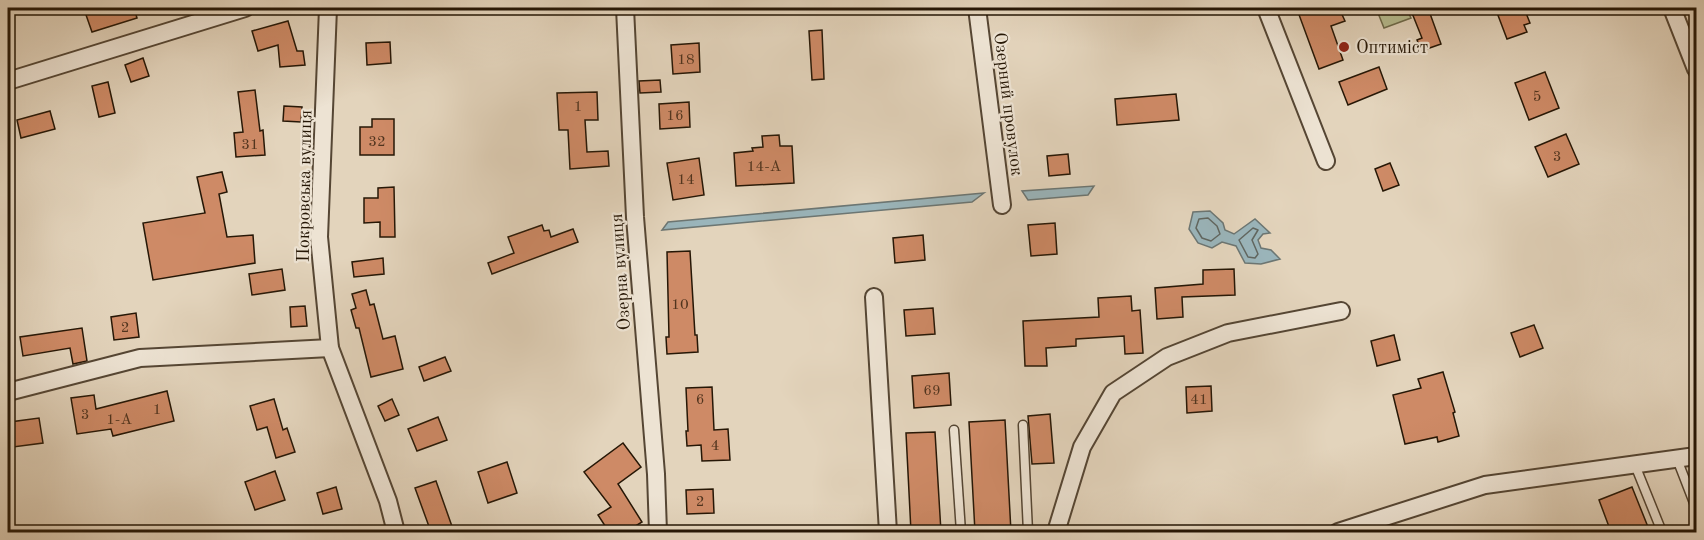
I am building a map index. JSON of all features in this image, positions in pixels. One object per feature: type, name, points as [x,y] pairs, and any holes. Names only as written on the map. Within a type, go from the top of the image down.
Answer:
[{"type":"street","points":[[8,81],[245,8]]},
{"type":"street","name":"Покровська вулиця","points":[[328,8],[319,237],[330,348],[388,501],[396,532]]},
{"type":"street","name":"Озерна вулиця","points":[[625,8],[635,217],[656,474],[658,532]]},
{"type":"street","name":"Озерний провулок","points":[[977,8],[1002,205]]},
{"type":"street","points":[[1266,8],[1326,161]]},
{"type":"street","points":[[1672,8],[1696,69]]},
{"type":"street","points":[[874,297],[888,532]]},
{"type":"street","points":[[1056,532],[1082,447],[1113,393],[1167,357],[1228,333],[1341,310]]},
{"type":"street","points":[[8,392],[140,358],[330,348]]},
{"type":"street","points":[[1338,532],[1485,485],[1696,456]]},
{"type":"lane","points":[[1023,425],[1028,532]]},
{"type":"lane","points":[[954,430],[961,532]]},
{"type":"lane","points":[[1677,459],[1696,508]]},
{"type":"lane","points":[[1635,465],[1662,532]]},
{"type":"green space","points":[[1376,8],[1406,8],[1411,18],[1384,28]]},
{"type":"water","points":[[1094,186],[1088,195],[1028,200],[1022,191]]},
{"type":"water","points":[[984,193],[972,202],[662,230],[668,222]]},
{"type":"water","points":[[1210,211],[1223,223],[1225,230],[1234,234],[1255,219],[1270,233],[1263,234],[1258,240],[1261,248],[1271,250],[1280,259],[1261,264],[1245,263],[1236,246],[1222,242],[1212,248],[1198,243],[1189,229],[1193,212]]},
{"type":"building","points":[[98,8],[134,8],[137,18],[92,32],[85,12]]},
{"type":"building","points":[[1308,8],[1339,8],[1345,21],[1331,26],[1343,60],[1319,69],[1298,12]]},
{"type":"building","points":[[1410,8],[1428,8],[1441,44],[1421,51],[1417,40],[1422,38]]},
{"type":"building","points":[[1524,8],[1530,23],[1524,25],[1527,32],[1507,39],[1496,10]]},
{"type":"building","points":[[288,21],[297,51],[303,51],[305,65],[280,67],[278,45],[258,51],[252,31]]},
{"type":"building","points":[[822,30],[824,79],[812,80],[809,31]]},
{"type":"building","points":[[390,42],[391,63],[367,65],[366,43]]},
{"type":"building","points":[[699,43],[700,72],[673,74],[671,45]]},
{"type":"building","points":[[143,58],[149,76],[131,82],[125,65]]},
{"type":"building","points":[[1379,67],[1387,89],[1348,105],[1339,82]]},
{"type":"building","points":[[1545,72],[1559,108],[1529,120],[1515,83]]},
{"type":"building","points":[[660,80],[661,92],[640,93],[639,81]]},
{"type":"building","points":[[108,82],[115,113],[99,117],[92,86]]},
{"type":"building","points":[[255,90],[260,131],[263,130],[265,155],[236,157],[234,133],[243,132],[238,92]]},
{"type":"building","points":[[597,92],[598,120],[585,120],[587,152],[608,151],[609,166],[570,169],[568,130],[559,130],[557,93]]},
{"type":"building","points":[[1176,94],[1179,120],[1117,125],[1115,99]]},
{"type":"building","points":[[689,102],[690,127],[660,129],[659,104]]},
{"type":"building","points":[[284,106],[302,107],[301,122],[283,121]]},
{"type":"building","points":[[50,111],[55,129],[21,138],[17,120]]},
{"type":"building","points":[[372,119],[394,119],[394,155],[360,155],[360,127],[372,127]]},
{"type":"building","points":[[1566,134],[1579,164],[1548,177],[1535,147]]},
{"type":"building","points":[[779,135],[780,146],[792,146],[794,183],[736,186],[734,153],[753,151],[752,148],[763,147],[762,136]]},
{"type":"building","points":[[1068,154],[1070,174],[1049,176],[1047,156]]},
{"type":"building","points":[[699,158],[704,195],[673,200],[667,163]]},
{"type":"building","points":[[1390,163],[1399,185],[1383,191],[1375,169]]},
{"type":"building","points":[[222,172],[227,192],[219,194],[227,237],[253,235],[255,263],[153,280],[143,223],[205,213],[197,177]]},
{"type":"building","points":[[394,187],[395,237],[380,237],[380,222],[364,223],[364,198],[378,198],[378,188]]},
{"type":"building","points":[[1055,223],[1057,254],[1031,256],[1028,225]]},
{"type":"building","points":[[542,225],[544,231],[549,230],[551,237],[573,229],[578,242],[492,274],[488,263],[514,253],[508,237]]},
{"type":"building","points":[[923,235],[925,260],[895,263],[893,238]]},
{"type":"building","points":[[690,251],[698,352],[667,354],[666,337],[669,337],[667,252]]},
{"type":"building","points":[[383,258],[384,274],[354,277],[352,262]]},
{"type":"building","points":[[282,269],[285,290],[252,295],[249,274]]},
{"type":"building","points":[[1234,269],[1235,295],[1182,297],[1183,317],[1157,319],[1155,288],[1203,284],[1203,270]]},
{"type":"building","points":[[366,290],[370,305],[374,304],[383,339],[395,336],[403,369],[371,377],[359,328],[356,328],[351,310],[356,308],[352,294]]},
{"type":"building","points":[[1131,296],[1132,311],[1140,310],[1143,353],[1125,354],[1124,336],[1076,339],[1076,346],[1046,348],[1047,366],[1025,366],[1023,321],[1099,317],[1098,298]]},
{"type":"building","points":[[305,306],[307,326],[291,327],[290,307]]},
{"type":"building","points":[[933,308],[935,334],[906,336],[904,310]]},
{"type":"building","points":[[136,313],[139,337],[114,340],[111,317]]},
{"type":"building","points":[[1534,325],[1543,348],[1520,357],[1511,333]]},
{"type":"building","points":[[82,328],[87,361],[73,364],[70,348],[23,356],[20,337]]},
{"type":"building","points":[[1394,335],[1400,360],[1377,366],[1371,341]]},
{"type":"building","points":[[445,357],[451,371],[424,381],[419,367]]},
{"type":"building","points":[[1443,372],[1455,412],[1453,413],[1459,436],[1438,442],[1437,437],[1405,444],[1393,395],[1421,388],[1418,379]]},
{"type":"building","points":[[949,373],[951,405],[914,408],[912,376]]},
{"type":"building","points":[[1211,386],[1212,411],[1187,413],[1186,387]]},
{"type":"building","points":[[712,387],[714,430],[728,429],[730,460],[702,461],[701,445],[687,446],[686,388]]},
{"type":"building","points":[[167,391],[174,421],[113,436],[111,429],[77,434],[71,398],[94,395],[96,409]]},
{"type":"building","points":[[274,399],[283,430],[287,428],[295,452],[276,458],[267,427],[257,430],[250,406]]},
{"type":"building","points":[[392,399],[399,415],[385,421],[378,406]]},
{"type":"building","points":[[1050,414],[1054,463],[1032,464],[1028,416]]},
{"type":"building","points":[[438,417],[447,440],[417,451],[408,429]]},
{"type":"building","points":[[39,418],[43,443],[13,447],[10,422]]},
{"type":"building","points":[[1005,420],[1011,532],[975,532],[969,422]]},
{"type":"building","points":[[935,432],[941,532],[911,532],[906,433]]},
{"type":"building","points":[[623,443],[641,467],[618,484],[642,522],[626,532],[609,532],[598,515],[611,507],[584,472]]},
{"type":"building","points":[[507,462],[517,493],[488,503],[478,472]]},
{"type":"building","points":[[275,471],[285,500],[255,510],[245,482]]},
{"type":"building","points":[[436,481],[454,532],[431,532],[415,488]]},
{"type":"building","points":[[336,487],[342,509],[323,514],[317,493]]},
{"type":"building","points":[[1632,487],[1650,532],[1611,532],[1599,500]]},
{"type":"building","points":[[713,489],[714,513],[687,514],[686,490]]},
{"type":"place","name":"Оптиміст","points":[[1344,47]]}]
